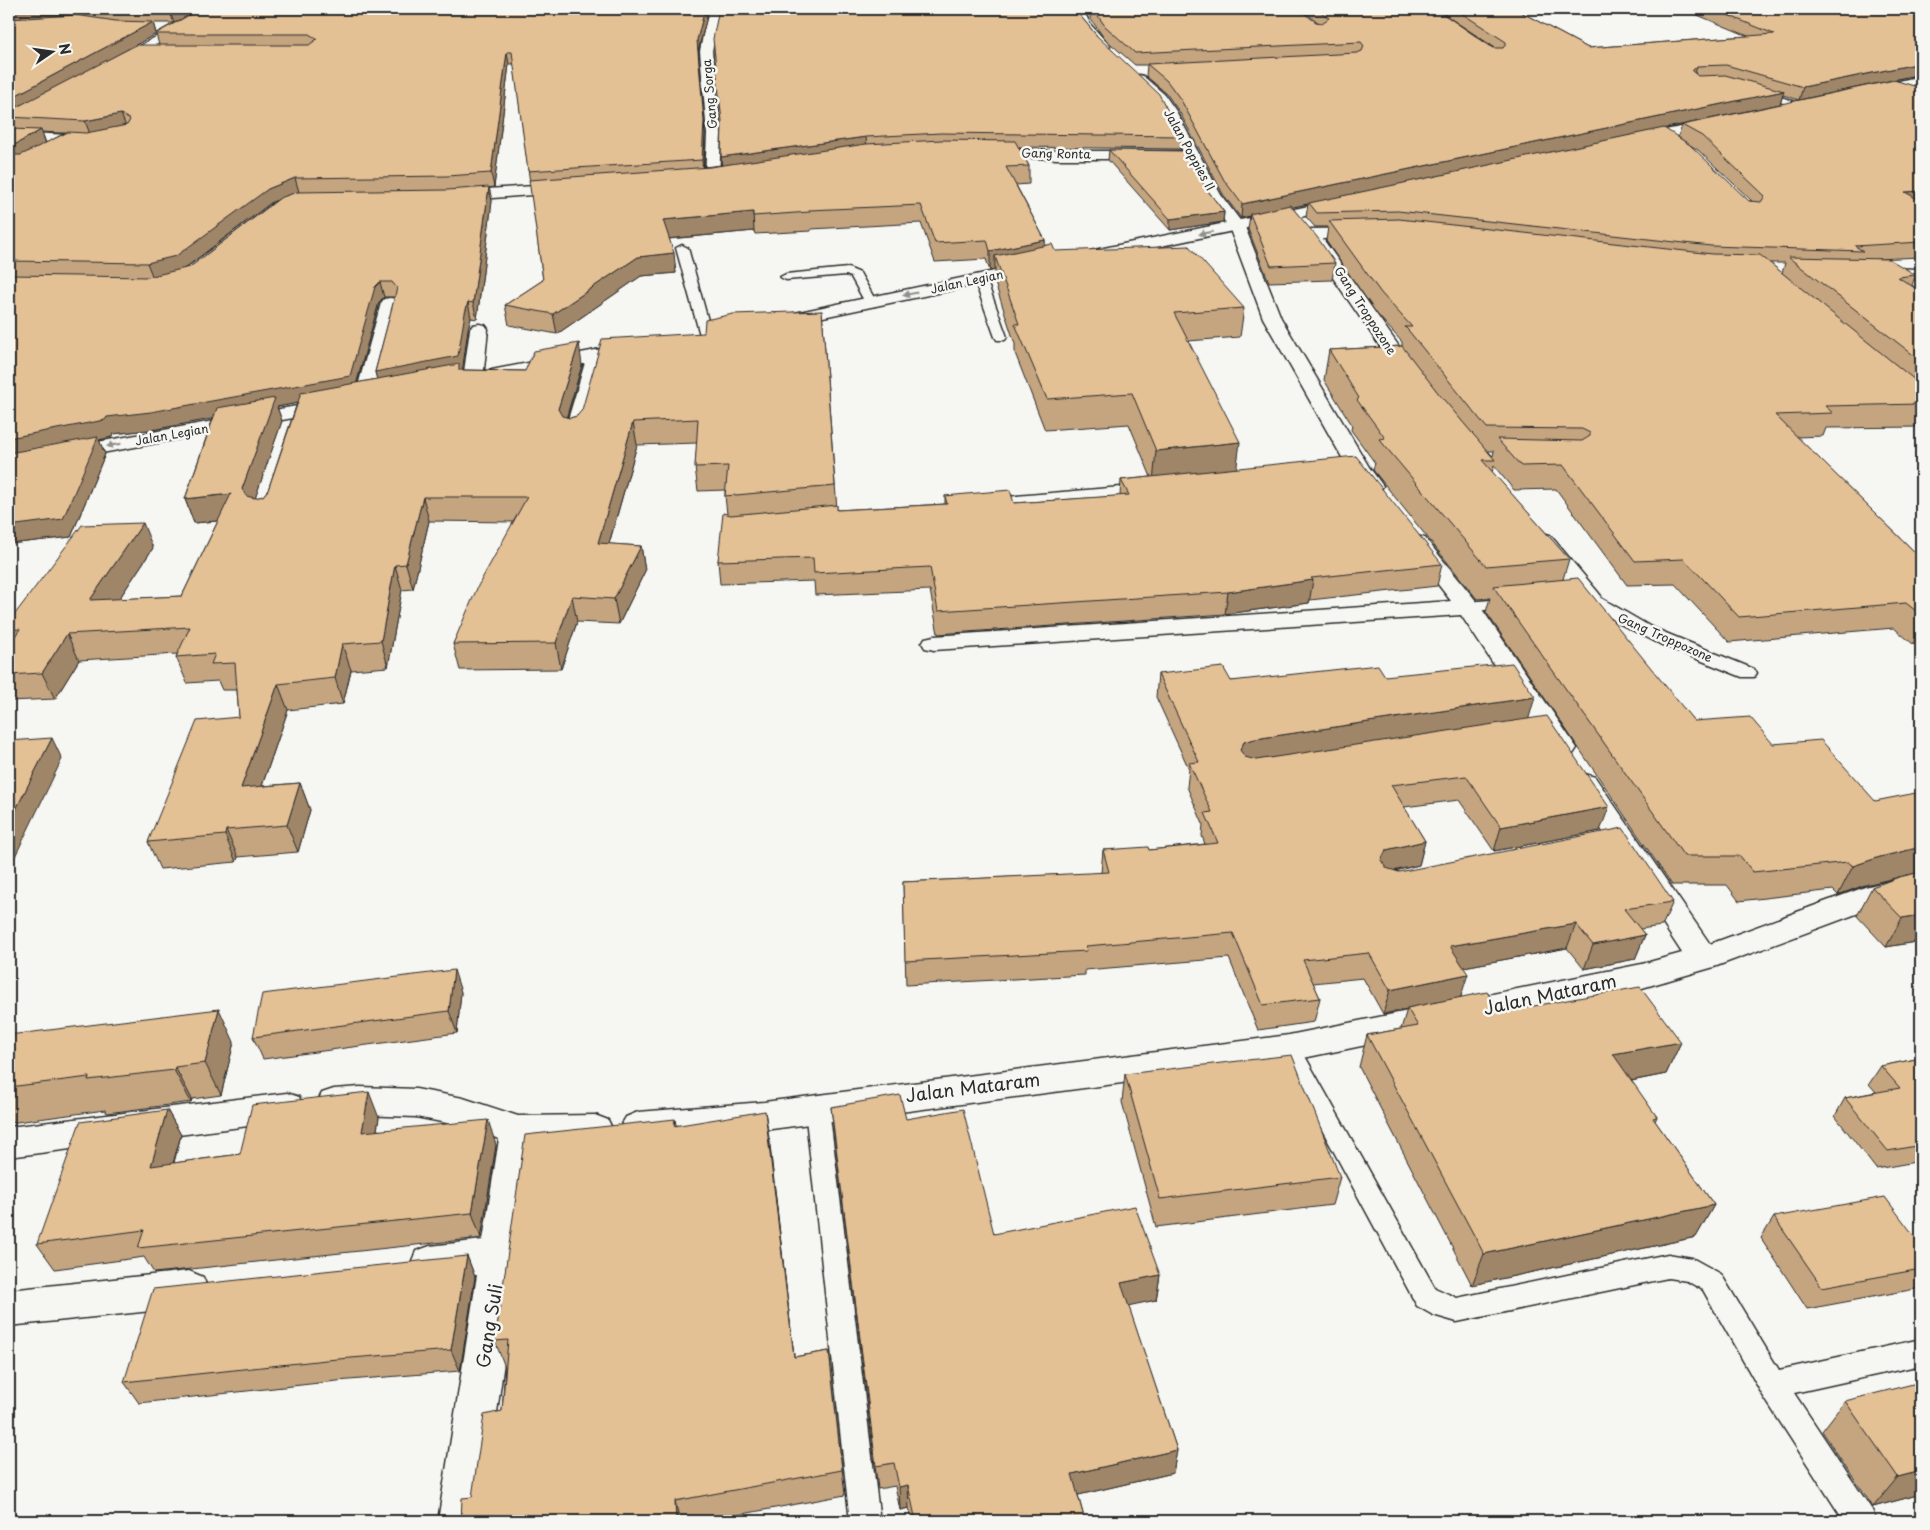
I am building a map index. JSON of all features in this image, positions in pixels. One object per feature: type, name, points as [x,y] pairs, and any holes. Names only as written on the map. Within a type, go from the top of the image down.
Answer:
[{"type":"street","points":[[102,70],[213,9]]},
{"type":"street","name":"Gang Sorga","points":[[712,179],[714,134],[706,51],[714,9]]},
{"type":"street","points":[[1082,11],[1085,25],[1112,53]]},
{"type":"street","points":[[158,28],[176,29]]},
{"type":"street","points":[[135,51],[162,52]]},
{"type":"street","name":"Jalan Poppies II","points":[[1151,70],[1131,71],[1159,97],[1171,114],[1214,196],[1237,227],[1272,318],[1349,470],[1383,499]]},
{"type":"street","points":[[1856,95],[1892,87],[1918,87]]},
{"type":"street","points":[[1766,114],[1821,102]]},
{"type":"street","points":[[1615,144],[1738,120]]},
{"type":"street","points":[[1663,135],[1678,144]]},
{"type":"street","points":[[9,136],[68,140],[103,138]]},
{"type":"street","points":[[44,152],[68,140]]},
{"type":"street","name":"Gang Ronta","points":[[973,152],[1057,155],[1191,155]]},
{"type":"street","points":[[693,181],[730,177]]},
{"type":"street","points":[[441,197],[585,188]]},
{"type":"street","points":[[1077,259],[1237,227],[1362,199]]},
{"type":"street","name":"Gang Troppozone","points":[[1294,215],[1333,263],[1395,357],[1424,395]]},
{"type":"street","points":[[1311,234],[1382,232]]},
{"type":"street","name":"Jalan Legian","points":[[764,324],[1048,265]]},
{"type":"street","points":[[1862,273],[1921,274]]},
{"type":"street","points":[[364,400],[390,303]]},
{"type":"street","points":[[473,379],[479,329]]},
{"type":"street","points":[[687,339],[725,332]]},
{"type":"street","points":[[455,383],[651,346]]},
{"type":"street","points":[[574,433],[596,356]]},
{"type":"street","name":"Jalan Legian","points":[[9,464],[294,422],[382,396]]},
{"type":"street","points":[[959,508],[1175,488]]},
{"type":"street","name":"Gang Troppozone","points":[[1528,522],[1589,596]]},
{"type":"street","points":[[1407,530],[1468,607],[1550,727],[1621,839],[1703,959]]},
{"type":"street","points":[[934,643],[1468,607]]},
{"type":"street","points":[[1521,732],[1550,727]]},
{"type":"street","points":[[1593,844],[1621,839]]},
{"type":"street","name":"Jalan Mataram","points":[[9,1142],[207,1116],[360,1101],[416,1103],[463,1112],[518,1131],[573,1132],[764,1116],[1289,1048],[1642,976],[1703,959],[1876,895],[1921,884]]},
{"type":"street","name":"Gang Suli","points":[[460,1521],[518,1131]]},
{"type":"street","points":[[393,1267],[501,1255]]},
{"type":"street","points":[[9,1308],[226,1285]]},
{"type":"lane","points":[[1743,88],[1803,106]]},
{"type":"lane","points":[[682,248],[706,335]]},
{"type":"lane","points":[[786,277],[848,272],[856,275],[871,303]]},
{"type":"lane","points":[[980,279],[1001,337]]},
{"type":"lane","points":[[1566,599],[1589,596]]},
{"type":"lane","name":"Gang Troppozone","points":[[1589,596],[1631,625],[1748,673]]},
{"type":"lane","points":[[1468,607],[1527,602]]},
{"type":"lane","points":[[1289,1048],[1426,1297],[1442,1306],[1457,1310],[1668,1266],[1692,1270],[1712,1282],[1772,1385],[1861,1521]]},
{"type":"lane","points":[[817,1109],[864,1513]]},
{"type":"lane","points":[[1772,1385],[1921,1352]]},
{"type":"building","points":[[101,9],[176,9],[170,12]]},
{"type":"building","points":[[200,9],[705,9],[697,40],[704,121],[702,160],[528,171],[512,52],[507,52],[491,173],[447,176],[295,178],[268,189],[176,256],[147,263],[9,261],[9,153],[10,155],[21,155],[68,132],[86,133],[127,125],[130,120],[121,114],[85,121],[9,117],[9,111],[136,45],[309,45],[317,39],[309,34],[155,34]]},
{"type":"building","points":[[719,9],[1076,9],[1097,36],[1159,94],[1181,136],[941,133],[866,137],[721,157],[722,121],[713,39]]},
{"type":"building","points":[[1093,9],[1298,9],[1316,22],[1322,23],[1329,18],[1317,9],[1436,9],[1493,48],[1503,48],[1506,42],[1455,9],[1515,9],[1588,48],[1774,34],[1713,9],[1921,9],[1921,63],[1803,87],[1726,65],[1697,66],[1692,71],[1698,76],[1725,75],[1784,91],[1242,204],[1224,180],[1181,100],[1167,81],[1147,64],[1357,53],[1362,51],[1364,46],[1361,42],[1135,53],[1105,26]]},
{"type":"building","points":[[75,15],[116,21],[153,22],[9,99],[9,19]]},
{"type":"building","points":[[1894,80],[1921,88],[1921,191],[1905,192],[1921,201],[1921,242],[1855,246],[1863,251],[1711,246],[1398,211],[1317,213],[1309,203],[1664,128],[1690,145],[1749,201],[1761,202],[1765,196],[1702,136],[1682,125]]},
{"type":"building","points":[[9,129],[41,130],[9,148]]},
{"type":"building","points":[[941,140],[1015,141],[1029,166],[1006,167],[1045,240],[990,251],[987,240],[935,243],[921,205],[809,210],[810,212],[753,216],[753,212],[663,220],[674,253],[638,257],[553,314],[505,305],[543,280],[529,180],[710,167],[866,144]]},
{"type":"building","points":[[1109,150],[1188,151],[1205,187],[1224,212],[1170,219]]},
{"type":"building","points":[[489,187],[473,303],[468,302],[458,356],[375,372],[397,288],[392,282],[380,282],[375,287],[350,376],[151,412],[107,417],[105,420],[9,438],[9,275],[148,277],[190,267],[280,198],[297,192],[447,190]]},
{"type":"building","points":[[1290,205],[1317,237],[1335,263],[1271,266],[1250,214]]},
{"type":"building","points":[[1399,219],[1712,254],[1760,255],[1921,385],[1921,404],[1825,406],[1833,413],[1775,415],[1921,558],[1921,615],[1906,603],[1739,617],[1684,559],[1635,561],[1563,465],[1521,466],[1497,439],[1582,441],[1590,436],[1590,433],[1582,429],[1487,428],[1405,327],[1412,327],[1381,293],[1329,221]]},
{"type":"building","points":[[1052,244],[1055,251],[1189,246],[1244,308],[1174,313],[1240,442],[1156,451],[1132,393],[1047,399],[1015,324],[1019,324],[995,256]]},
{"type":"building","points":[[1788,257],[1889,259],[1916,275],[1898,277],[1921,292],[1921,361]]},
{"type":"building","points":[[822,311],[835,486],[725,496],[728,466],[695,467],[698,419],[633,422],[598,543],[641,546],[614,599],[572,596],[556,643],[453,644],[478,586],[527,497],[423,497],[406,564],[395,565],[381,641],[342,644],[335,678],[278,684],[241,788],[300,783],[287,825],[226,830],[225,835],[148,842],[197,721],[239,717],[235,663],[211,664],[215,654],[176,657],[190,627],[67,634],[42,673],[9,675],[9,645],[20,629],[9,630],[9,622],[82,525],[143,523],[90,600],[182,596],[231,494],[185,499],[217,408],[275,398],[242,489],[246,496],[255,498],[263,496],[268,490],[301,393],[459,364],[459,370],[525,371],[534,351],[579,343],[558,409],[562,416],[570,418],[577,416],[582,410],[602,339],[704,333],[705,320],[733,314]]},
{"type":"building","points":[[1402,346],[1439,394],[1495,460],[1482,460],[1569,559],[1486,566],[1379,439],[1385,438],[1357,400],[1359,398],[1329,350]]},
{"type":"building","points":[[98,437],[63,519],[9,526],[9,453]]},
{"type":"building","points":[[1356,456],[1442,564],[1311,578],[1313,580],[1228,592],[938,611],[930,567],[814,573],[813,558],[718,561],[723,513],[731,515],[837,505],[837,510],[947,504],[945,496],[1010,490],[1014,503],[1129,495],[1121,480]]},
{"type":"building","points":[[1578,578],[1694,721],[1750,717],[1773,744],[1821,740],[1875,801],[1921,792],[1921,847],[1853,866],[1848,862],[1753,872],[1740,856],[1684,856],[1493,586]]},
{"type":"building","points":[[1512,663],[1535,697],[1255,739],[1244,742],[1240,750],[1245,757],[1256,760],[1547,716],[1609,807],[1501,827],[1466,776],[1391,785],[1425,841],[1386,850],[1381,860],[1386,868],[1399,872],[1623,828],[1673,902],[1624,909],[1645,935],[1593,945],[1576,924],[1450,946],[1468,974],[1390,990],[1369,953],[1303,960],[1320,998],[1263,1005],[1233,933],[1086,946],[1087,951],[905,961],[903,882],[1109,872],[1103,850],[1148,847],[1149,850],[1218,843],[1205,813],[1212,812],[1189,763],[1199,762],[1158,674],[1223,667],[1231,681],[1378,665],[1385,676]]},
{"type":"building","points":[[52,738],[9,823],[9,741]]},
{"type":"building","points":[[1921,872],[1921,915],[1902,918],[1872,887],[1899,877]]},
{"type":"building","points":[[454,970],[449,1011],[253,1037],[262,994]]},
{"type":"building","points":[[1640,987],[1681,1042],[1613,1054],[1657,1117],[1653,1118],[1714,1205],[1484,1254],[1367,1035],[1418,1026],[1407,1008],[1487,992],[1500,1012]]},
{"type":"building","points":[[219,1009],[205,1063],[175,1067],[174,1070],[88,1080],[89,1077],[9,1087],[9,1035]]},
{"type":"building","points":[[1292,1055],[1340,1177],[1160,1199],[1125,1074]]},
{"type":"building","points":[[1921,1058],[1921,1145],[1888,1151],[1845,1098],[1900,1088],[1881,1066]]},
{"type":"building","points":[[369,1092],[362,1132],[488,1120],[472,1213],[138,1248],[144,1230],[37,1244],[80,1122],[167,1110],[151,1166],[240,1154],[252,1105]]},
{"type":"building","points":[[900,1095],[906,1119],[963,1109],[994,1234],[1135,1206],[1160,1275],[1121,1283],[1177,1450],[1072,1474],[1085,1521],[916,1521],[908,1485],[899,1487],[894,1463],[876,1466],[831,1107]]},
{"type":"building","points":[[765,1111],[794,1357],[829,1351],[842,1470],[675,1501],[676,1521],[461,1521],[462,1498],[472,1497],[484,1415],[502,1411],[508,1340],[495,1341],[525,1135],[675,1119],[674,1126]]},
{"type":"building","points":[[1885,1197],[1921,1245],[1921,1269],[1822,1287],[1774,1217]]},
{"type":"building","points":[[467,1256],[451,1350],[326,1360],[124,1382],[153,1289]]},
{"type":"building","points":[[1921,1382],[1921,1471],[1898,1477],[1845,1401]]}]
